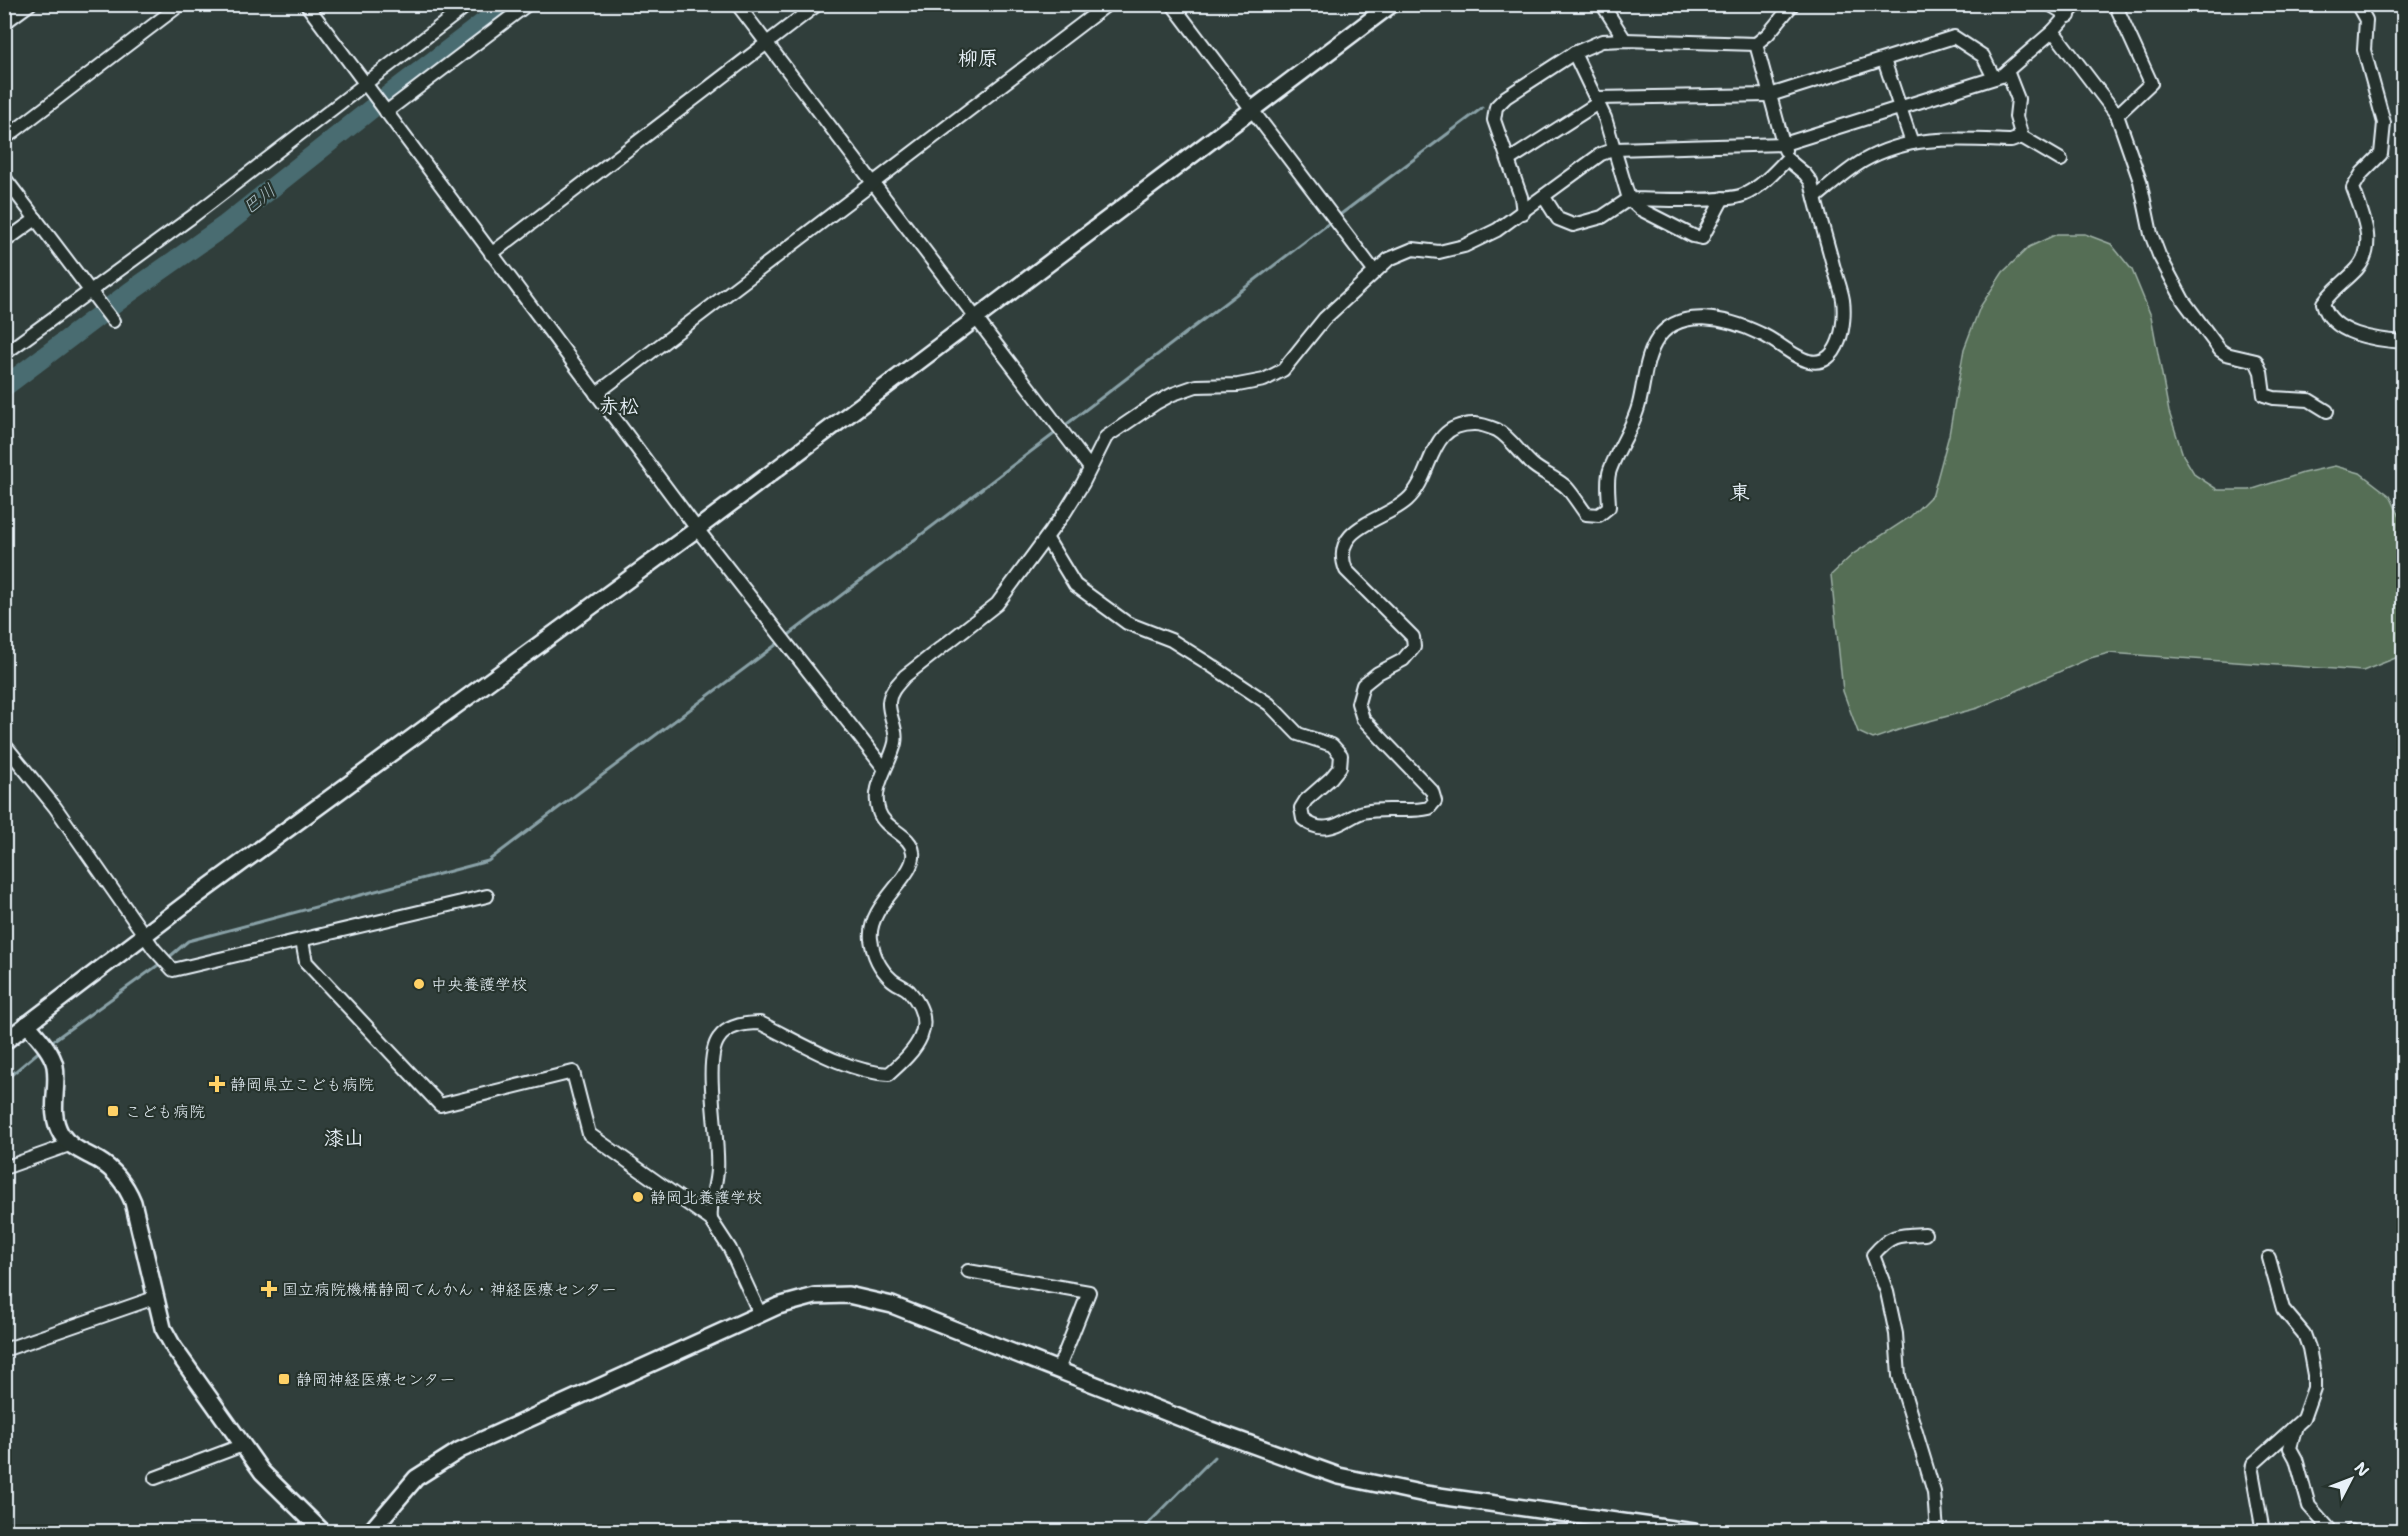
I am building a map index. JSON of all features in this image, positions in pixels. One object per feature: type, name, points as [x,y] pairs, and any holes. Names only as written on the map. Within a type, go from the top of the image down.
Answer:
[{"type":"street","points":[[4,23],[30,4]]},
{"type":"street","points":[[4,139],[181,4]]},
{"type":"street","points":[[306,4],[363,84],[697,529],[884,768]]},
{"type":"street","points":[[4,354],[193,216],[469,4]]},
{"type":"street","points":[[386,112],[528,4]]},
{"type":"street","points":[[737,4],[1090,468]]},
{"type":"street","points":[[491,254],[818,4]]},
{"type":"street","points":[[596,394],[1108,4]]},
{"type":"street","points":[[1172,4],[1374,271]]},
{"type":"street","points":[[4,1042],[145,935],[697,529],[1392,4]]},
{"type":"street","points":[[1602,4],[1625,40]]},
{"type":"street","points":[[1523,213],[1521,197],[1494,120],[1496,107],[1506,98],[1574,53],[1602,41],[1756,44],[1768,34],[1793,4]]},
{"type":"street","points":[[2049,4],[2069,16]]},
{"type":"street","points":[[711,1220],[710,1210],[717,1169],[712,1068],[714,1047],[728,1029],[747,1023],[760,1023],[839,1061],[872,1073],[889,1074],[912,1053],[921,1037],[925,1024],[921,1009],[908,990],[891,979],[875,960],[870,937],[873,918],[912,866],[913,852],[909,842],[884,823],[878,812],[876,798],[884,768],[895,742],[893,720],[888,704],[893,689],[905,676],[997,604],[1047,539],[1083,483],[1106,437],[1173,394],[1196,386],[1238,385],[1264,380],[1283,370],[1324,319],[1389,259],[1413,249],[1439,252],[1464,246],[1497,230],[1602,154],[1615,149],[1784,144],[1994,78],[2007,71],[2053,31],[2069,16],[2077,4]]},
{"type":"street","points":[[2115,4],[2151,83],[2117,115]]},
{"type":"street","points":[[2357,4],[2366,20],[2364,50],[2384,123],[2382,144],[2380,154],[2362,173],[2353,188],[2367,227],[2367,248],[2358,268],[2334,288],[2323,303],[2324,309],[2336,322],[2361,337],[2377,341],[2403,342]]},
{"type":"street","points":[[2053,31],[2117,115],[2140,181],[2151,234],[2159,255],[2183,300],[2209,338],[2226,354],[2256,361],[2261,372],[2264,395],[2274,398],[2309,400],[2327,411]]},
{"type":"street","points":[[1509,160],[1597,100],[1770,95],[1954,38],[1983,56],[1994,78]]},
{"type":"street","points":[[1047,539],[1076,585],[1127,623],[1171,640],[1198,657],[1269,704],[1298,734],[1332,745],[1341,755],[1341,761],[1331,778],[1306,800],[1301,808],[1303,819],[1309,824],[1320,828],[1331,827],[1362,812],[1387,809],[1416,811],[1430,808],[1435,801],[1432,791],[1363,719],[1358,703],[1363,685],[1378,673],[1403,660],[1414,647],[1413,637],[1346,570],[1342,549],[1350,536],[1369,521],[1406,501],[1419,487],[1438,440],[1454,428],[1476,424],[1497,430],[1534,466],[1566,487],[1586,514],[1599,515],[1609,507],[1609,472],[1627,437],[1639,406],[1647,365],[1655,341],[1670,326],[1681,320],[1700,318],[1722,320],[1762,334],[1808,361],[1821,361],[1837,349],[1843,330],[1843,300],[1811,182],[1787,159],[1756,44]]},
{"type":"street","points":[[1574,53],[1597,100],[1615,149],[1629,199],[1640,209],[1693,236],[1702,238],[1723,198]]},
{"type":"street","points":[[1884,60],[1912,143]]},
{"type":"street","points":[[2007,71],[2018,99],[2016,117],[2022,137],[2061,160]]},
{"type":"street","points":[[1815,198],[1862,161],[1890,148],[1937,138],[2011,141],[2022,137]]},
{"type":"street","points":[[1544,197],[1558,219],[1573,225],[1602,217],[1629,199],[1741,196],[1765,182],[1787,159]]},
{"type":"street","points":[[4,177],[113,321]]},
{"type":"street","points":[[4,242],[36,219]]},
{"type":"street","points":[[4,744],[55,807],[154,949],[173,970],[487,896]]},
{"type":"street","points":[[302,941],[306,962],[440,1105],[573,1072],[589,1134],[711,1220],[730,1249],[760,1314]]},
{"type":"street","points":[[27,1024],[53,1059],[56,1069],[54,1112],[56,1123],[69,1145],[105,1165],[128,1189],[163,1328],[174,1348],[273,1485],[323,1532]]},
{"type":"street","points":[[4,1168],[69,1145]]},
{"type":"street","points":[[1925,1234],[1885,1240],[1873,1255],[1887,1293],[1896,1334],[1899,1376],[1934,1492],[1937,1532]]},
{"type":"street","points":[[2263,1532],[2252,1472],[2253,1464],[2303,1419],[2314,1388],[2314,1375],[2304,1334],[2283,1309],[2269,1258]]},
{"type":"street","points":[[968,1271],[1089,1292],[1058,1370]]},
{"type":"street","points":[[370,1532],[416,1478],[460,1450],[760,1314],[815,1296],[848,1295],[892,1305],[1339,1476],[1425,1494],[1694,1532]]},
{"type":"street","points":[[4,1350],[157,1297]]},
{"type":"street","points":[[2296,1426],[2290,1448],[2296,1459],[2309,1506],[2332,1532]]},
{"type":"street","points":[[155,1478],[243,1445]]},
{"type":"green space","points":[[2057,234],[2085,234],[2111,244],[2132,270],[2151,316],[2169,412],[2183,455],[2195,475],[2218,490],[2250,490],[2303,473],[2335,466],[2360,473],[2390,496],[2403,523],[2404,652],[2398,657],[2363,671],[2109,653],[2090,658],[1978,708],[1907,727],[1873,739],[1858,732],[1843,691],[1831,575],[1853,554],[1910,517],[1933,494],[1949,435],[1964,349],[1980,307],[2003,272],[2029,247]]},
{"type":"waterway","name":"巴川","points":[[4,387],[130,292],[224,226],[508,4]]},
{"type":"waterway","points":[[1337,217],[1482,108]]},
{"type":"waterway","points":[[1063,427],[1332,221]]},
{"type":"waterway","points":[[786,637],[1058,431]]},
{"type":"waterway","points":[[167,959],[188,941],[488,861],[781,641]]},
{"type":"waterway","points":[[50,1043],[161,963]]},
{"type":"waterway","points":[[4,1081],[42,1049]]},
{"type":"waterway","points":[[1140,1532],[1214,1457]]},
{"type":"place","name":"中央養護学校","points":[[419,984]]},
{"type":"place","name":"静岡県立こども病院","points":[[217,1084]]},
{"type":"place","name":"こども病院","points":[[113,1111]]},
{"type":"place","name":"静岡北養護学校","points":[[638,1197]]},
{"type":"place","name":"国立病院機構静岡てんかん・神経医療センター","points":[[269,1289]]},
{"type":"place","name":"静岡神経医療センター","points":[[284,1379]]},
{"type":"district","name":"柳原","points":[[978,58]]},
{"type":"district","name":"赤松","points":[[619,406]]},
{"type":"district","name":"東","points":[[1740,492]]},
{"type":"district","name":"漆山","points":[[344,1138]]}]
